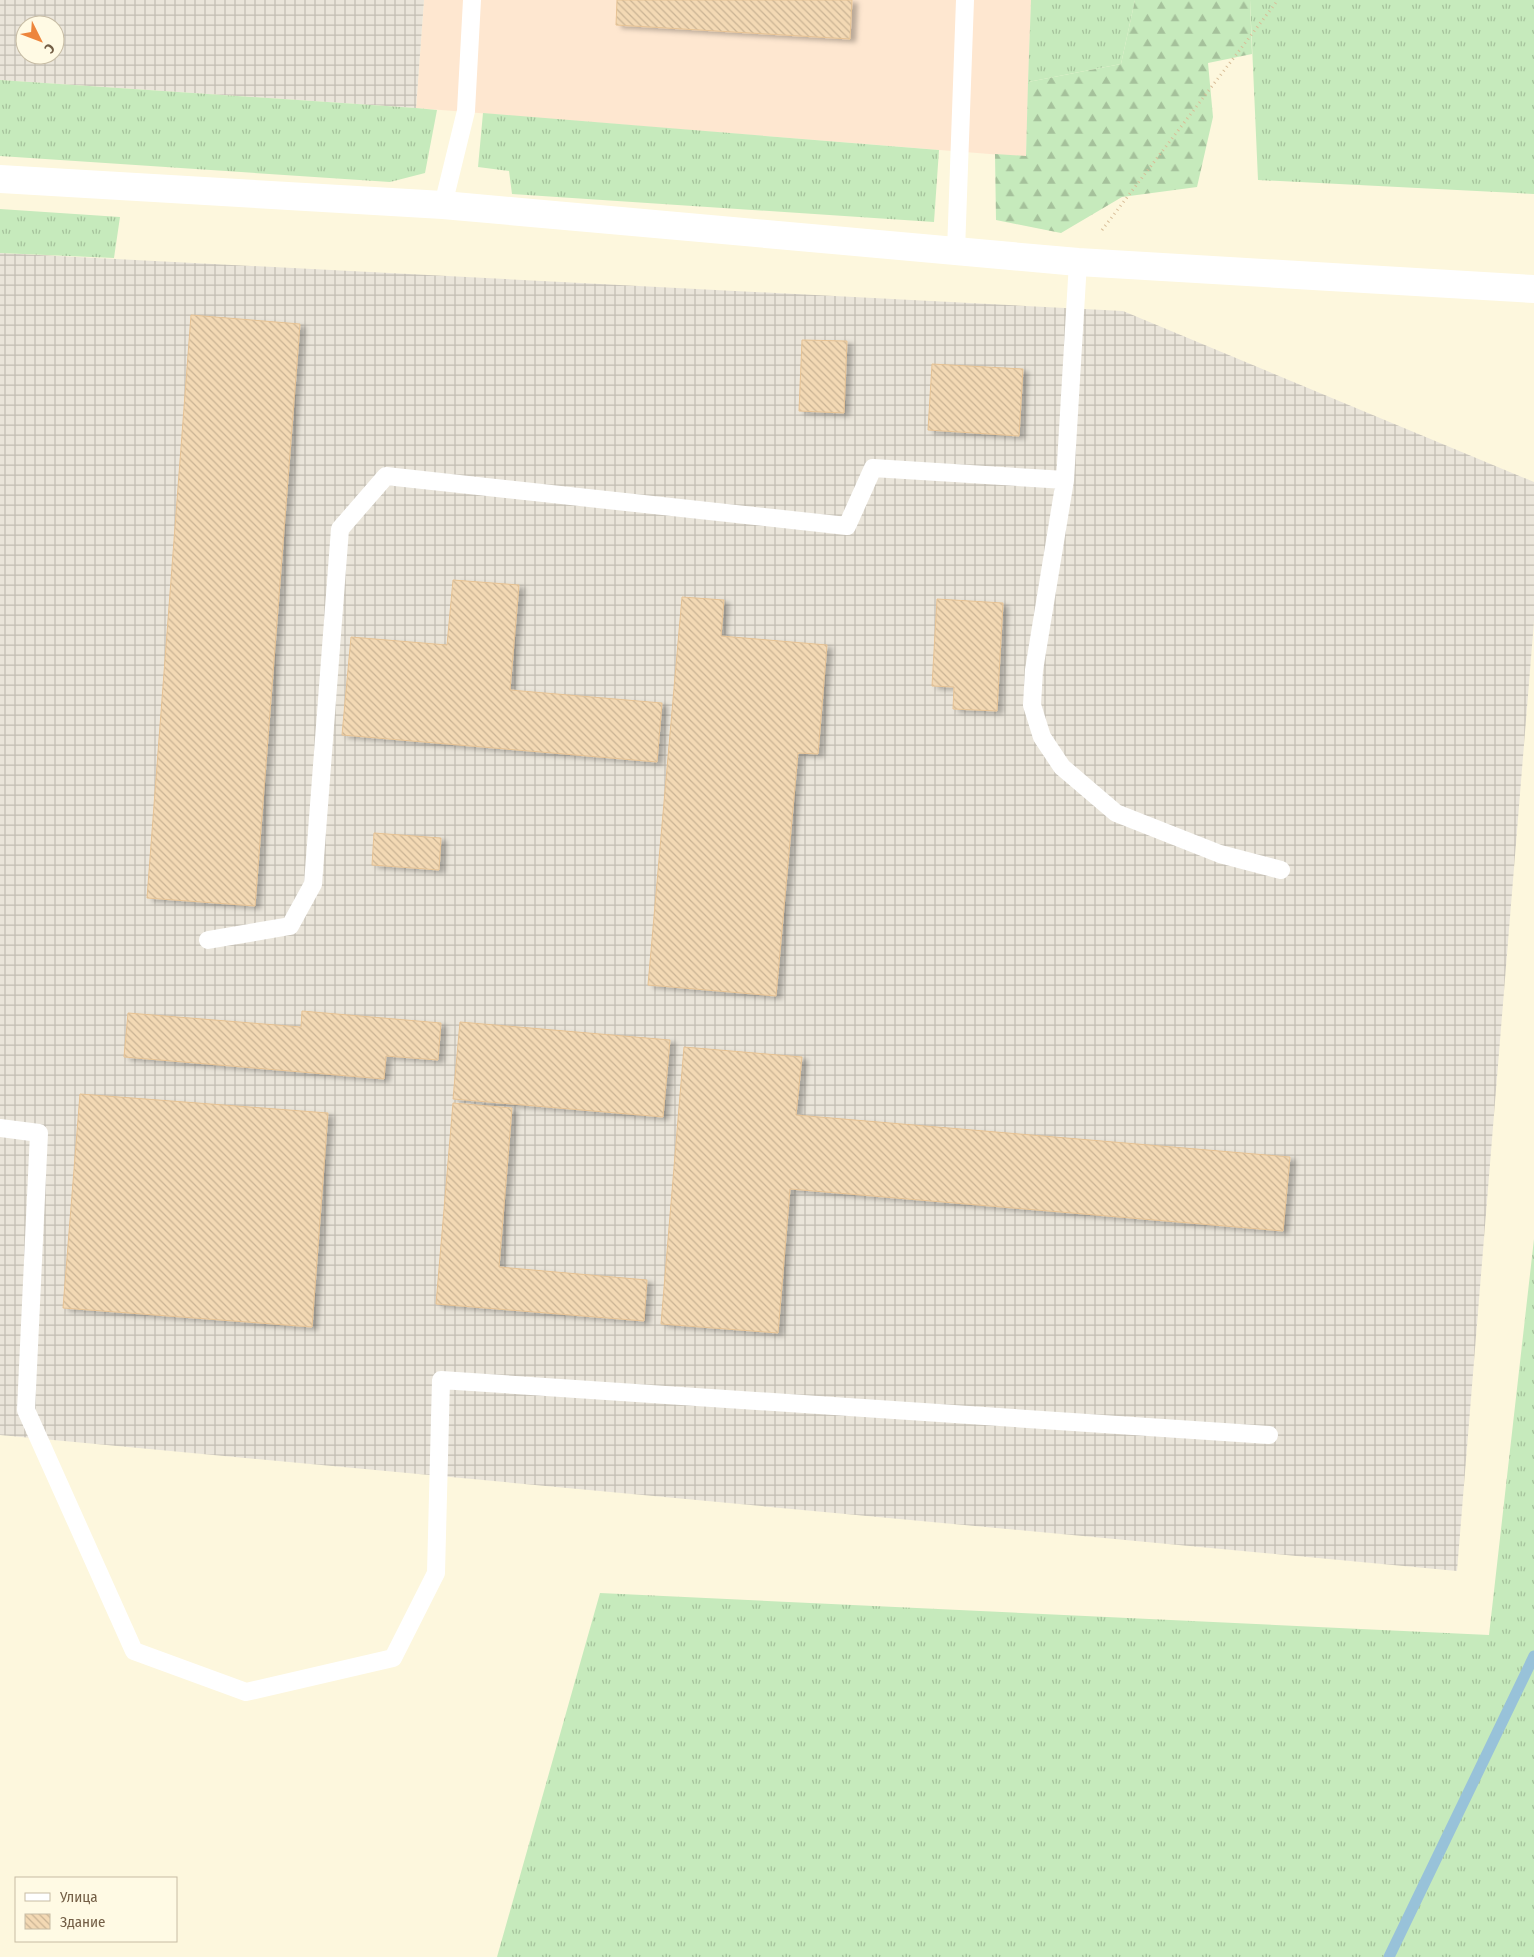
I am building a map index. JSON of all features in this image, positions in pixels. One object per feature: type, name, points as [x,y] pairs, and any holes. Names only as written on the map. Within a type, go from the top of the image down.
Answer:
[{"type":"street","points":[[0,179],[443,205],[1078,262],[1534,289]]},
{"type":"lane","points":[[443,205],[466,111],[472,0]]},
{"type":"lane","points":[[956,252],[965,0]]},
{"type":"lane","points":[[1078,262],[1065,480],[1034,670],[1032,705],[1042,738],[1062,767],[1116,813],[1220,854],[1281,870]]},
{"type":"lane","points":[[208,940],[290,926],[313,884],[340,529],[386,476],[847,526],[873,468],[1065,480]]},
{"type":"lane","points":[[0,1128],[39,1133],[26,1410],[134,1651],[246,1692],[393,1658],[436,1573],[441,1380],[1268,1435]]},
{"type":"path","points":[[1078,262],[1278,0]]},
{"type":"shaded area","points":[[0,0],[424,0],[416,108],[0,80]]},
{"type":"shaded area","points":[[424,0],[1031,0],[1026,157],[416,108]]},
{"type":"shaded area","points":[[0,253],[1123,311],[1534,482],[1534,621],[1457,1571],[0,1435]]},
{"type":"green space","points":[[1031,0],[1135,0],[1121,64],[1028,82]]},
{"type":"green space","points":[[1135,0],[1250,0],[1252,54],[1208,63],[1213,117],[1197,187],[1122,197],[1061,233],[996,220],[995,154],[1026,156],[1028,82],[1121,64]]},
{"type":"green space","points":[[1250,0],[1534,0],[1534,194],[1258,180]]},
{"type":"green space","points":[[0,80],[437,110],[425,173],[390,182],[0,156]]},
{"type":"green space","points":[[483,113],[939,150],[934,222],[512,194],[509,171],[478,167]]},
{"type":"green space","points":[[0,209],[120,217],[114,258],[0,253]]},
{"type":"green space","points":[[1534,1239],[1534,1957],[497,1957],[600,1593],[1489,1635]]},
{"type":"building","points":[[617,0],[852,0],[850,39],[616,25]]},
{"type":"building","points":[[191,315],[300,324],[255,906],[147,898]]},
{"type":"building","points":[[802,340],[847,341],[844,413],[799,411]]},
{"type":"building","points":[[932,364],[1023,369],[1019,436],[928,430]]},
{"type":"building","points":[[453,580],[519,585],[510,690],[662,703],[657,762],[342,735],[351,637],[447,645]]},
{"type":"building","points":[[682,597],[724,600],[721,636],[827,645],[818,754],[798,753],[776,996],[648,985]]},
{"type":"building","points":[[937,599],[1003,603],[997,711],[953,709],[954,687],[932,686]]},
{"type":"building","points":[[374,833],[441,838],[439,870],[372,865]]},
{"type":"building","points":[[302,1011],[441,1023],[438,1060],[386,1056],[384,1079],[124,1057],[128,1013],[301,1027]]},
{"type":"building","points":[[460,1022],[670,1040],[663,1117],[453,1099]]},
{"type":"building","points":[[684,1047],[802,1057],[796,1115],[1290,1157],[1283,1231],[790,1189],[778,1333],[661,1324]]},
{"type":"building","points":[[80,1094],[328,1113],[312,1327],[63,1308]]},
{"type":"building","points":[[453,1103],[512,1108],[499,1267],[647,1280],[644,1321],[436,1304]]},
{"type":"waterway","points":[[1389,1957],[1534,1656]]}]
